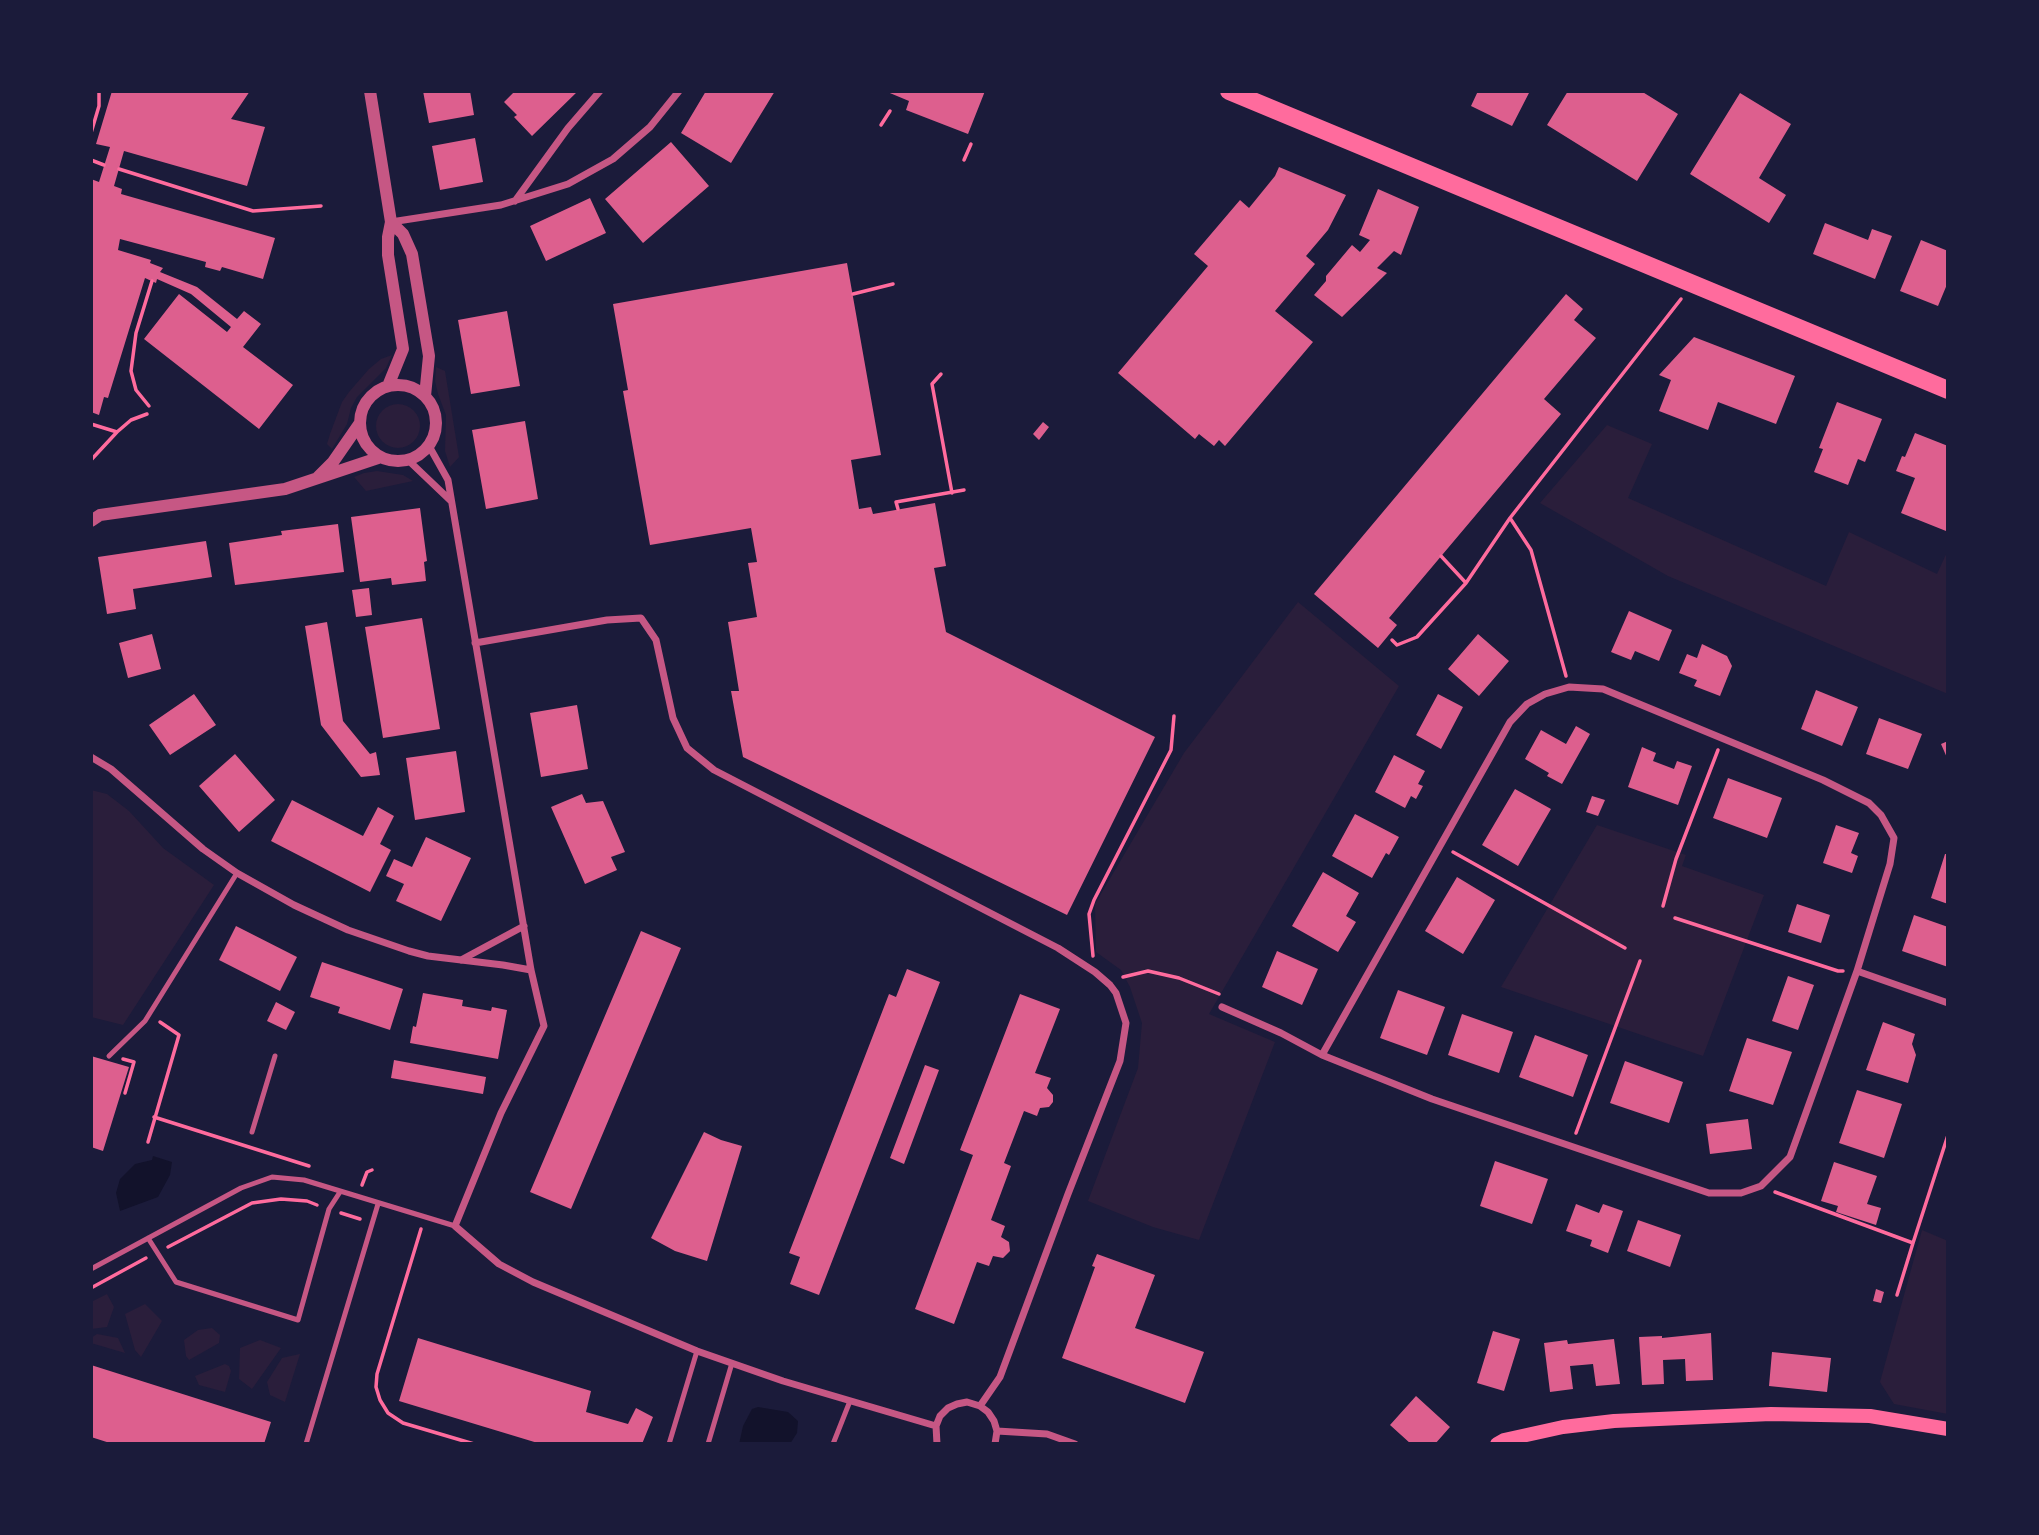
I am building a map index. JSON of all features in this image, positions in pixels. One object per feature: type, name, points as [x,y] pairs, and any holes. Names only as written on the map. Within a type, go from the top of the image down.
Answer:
[{"type":"main road","points":[[1229,91],[1948,390]]},
{"type":"main road","points":[[1497,1444],[1504,1440],[1563,1427],[1614,1421],[1771,1414],[1870,1416],[1948,1429]]},
{"type":"street","points":[[370,91],[391,222],[388,255],[404,349],[388,386]]},
{"type":"street","points":[[515,201],[568,128],[600,91]]},
{"type":"street","points":[[391,222],[515,201],[569,184],[613,159],[650,127],[679,91]]},
{"type":"street","points":[[391,222],[403,234],[412,254],[429,356],[425,396]]},
{"type":"street","points":[[402,385],[425,396],[433,407],[435,434],[420,455],[408,460],[394,461],[381,457],[370,449],[363,437],[360,423],[368,400],[388,386],[402,385]]},
{"type":"street","points":[[315,480],[333,462],[360,423]]},
{"type":"street","points":[[429,446],[448,480],[531,970],[544,1026],[501,1113],[455,1226],[499,1264],[533,1282],[697,1351],[936,1426]]},
{"type":"street","points":[[91,521],[100,515],[285,489],[381,457]]},
{"type":"street","points":[[408,460],[452,502]]},
{"type":"street","points":[[475,643],[607,620],[641,618],[656,640],[673,718],[687,748],[714,770],[1058,948],[1096,972],[1116,993],[1125,1023],[1120,1061],[1000,1377],[980,1406]]},
{"type":"street","points":[[1222,1006],[1282,1033],[1322,1055],[1432,1099],[1709,1193],[1741,1193],[1761,1186],[1790,1157],[1857,971],[1891,864],[1894,838],[1881,815],[1869,803],[1823,780],[1722,738],[1602,689],[1569,687],[1545,694],[1527,704],[1510,722],[1322,1055]]},
{"type":"street","points":[[91,757],[111,769],[203,849],[237,873],[293,905],[348,930],[428,956],[531,970]]},
{"type":"street","points":[[460,960],[524,926]]},
{"type":"street","points":[[1857,971],[1948,1003]]},
{"type":"street","points":[[937,1444],[936,1426],[940,1416],[948,1408],[967,1402],[988,1412],[997,1431],[995,1444]]},
{"type":"street","points":[[997,1431],[1047,1434],[1075,1444]]},
{"type":"lane","points":[[109,1056],[145,1021],[237,873]]},
{"type":"lane","points":[[252,1132],[275,1056]]},
{"type":"lane","points":[[91,1269],[241,1188],[272,1178],[304,1180],[455,1226]]},
{"type":"lane","points":[[148,1238],[176,1282],[298,1320],[329,1209],[340,1192]]},
{"type":"lane","points":[[306,1444],[378,1203]]},
{"type":"lane","points":[[669,1444],[697,1351]]},
{"type":"lane","points":[[708,1444],[732,1363]]},
{"type":"lane","points":[[833,1444],[850,1401]]},
{"type":"path","points":[[91,133],[99,106],[99,91]]},
{"type":"path","points":[[881,125],[890,111]]},
{"type":"path","points":[[964,160],[971,144]]},
{"type":"path","points":[[91,160],[104,165]]},
{"type":"path","points":[[119,169],[253,211],[321,205]]},
{"type":"path","points":[[149,406],[136,390],[131,370],[136,333],[152,281]]},
{"type":"path","points":[[1392,640],[1397,645],[1417,637],[1466,583],[1510,518],[1694,283]]},
{"type":"path","points":[[853,294],[893,284]]},
{"type":"path","points":[[941,374],[932,384],[952,493]]},
{"type":"path","points":[[91,460],[131,420],[147,414]]},
{"type":"path","points":[[91,424],[117,432]]},
{"type":"path","points":[[898,509],[897,502],[964,490]]},
{"type":"path","points":[[1510,518],[1531,550],[1569,687]]},
{"type":"path","points":[[1441,556],[1466,583]]},
{"type":"path","points":[[1096,972],[1089,914],[1171,750],[1174,716]]},
{"type":"path","points":[[1663,906],[1676,859],[1722,738]]},
{"type":"path","points":[[1438,846],[1625,948]]},
{"type":"path","points":[[1675,918],[1838,971],[1857,971]]},
{"type":"path","points":[[1571,1145],[1640,961]]},
{"type":"path","points":[[1110,985],[1124,976],[1148,971],[1179,978],[1219,995],[1222,1006]]},
{"type":"path","points":[[148,1142],[179,1035],[171,1030]]},
{"type":"path","points":[[154,1117],[312,1167]]},
{"type":"path","points":[[1897,1295],[1948,1135]]},
{"type":"path","points":[[363,1183],[367,1172],[372,1170]]},
{"type":"path","points":[[1761,1186],[1913,1243]]},
{"type":"path","points":[[91,1287],[252,1203],[281,1199],[307,1201],[372,1223]]},
{"type":"path","points":[[425,1217],[377,1374],[376,1387],[388,1413],[403,1423],[474,1444]]},
{"type":"shaded area","points":[[392,355],[386,368],[357,397],[347,424],[332,449],[327,444],[342,402],[369,369],[381,359]]},
{"type":"shaded area","points":[[436,367],[445,371],[459,457],[450,467],[445,451],[446,415],[435,381]]},
{"type":"shaded area","points":[[398,404],[413,411],[420,426],[413,441],[398,448],[383,441],[376,426],[383,411]]},
{"type":"shaded area","points":[[1607,425],[1652,444],[1628,498],[1826,586],[1849,532],[1937,574],[1948,550],[1948,694],[1668,576],[1540,503]]},
{"type":"shaded area","points":[[377,471],[403,475],[413,481],[366,491],[354,477]]},
{"type":"shaded area","points":[[1298,602],[1399,686],[1209,1014],[1275,1042],[1199,1240],[1153,1227],[1088,1201],[1138,1068],[1142,1023],[1130,987],[1121,970],[1096,952],[1095,904],[1184,753]]},
{"type":"shaded area","points":[[91,790],[107,794],[129,811],[163,848],[214,885],[123,1025],[91,1017]]},
{"type":"shaded area","points":[[1597,825],[1686,855],[1682,866],[1764,895],[1703,1056],[1501,987]]},
{"type":"shaded area","points":[[153,1156],[172,1162],[170,1175],[158,1197],[120,1211],[116,1193],[120,1179],[135,1164],[152,1160]]},
{"type":"shaded area","points":[[1922,1230],[1948,1241],[1948,1414],[1894,1404],[1880,1382]]},
{"type":"shaded area","points":[[107,1294],[114,1307],[107,1327],[91,1329],[91,1302]]},
{"type":"shaded area","points":[[145,1304],[162,1321],[141,1357],[135,1350],[125,1314]]},
{"type":"shaded area","points":[[212,1328],[220,1335],[219,1343],[189,1360],[184,1340],[198,1330]]},
{"type":"shaded area","points":[[97,1334],[118,1338],[125,1353],[91,1343],[91,1338]]},
{"type":"shaded area","points":[[260,1340],[281,1348],[252,1389],[239,1379],[240,1348]]},
{"type":"shaded area","points":[[300,1354],[285,1402],[270,1395],[267,1382],[282,1358]]},
{"type":"shaded area","points":[[225,1364],[231,1371],[225,1392],[199,1385],[195,1376]]},
{"type":"shaded area","points":[[758,1407],[788,1412],[798,1421],[797,1433],[790,1444],[739,1444],[743,1426],[752,1409]]},
{"type":"building","points":[[112,91],[250,91],[231,119],[265,127],[247,186],[124,151],[114,186],[122,189],[121,194],[275,238],[263,279],[222,267],[220,271],[205,267],[206,262],[120,239],[118,250],[151,260],[150,263],[163,268],[160,272],[197,287],[237,319],[244,311],[261,324],[243,347],[293,385],[259,429],[144,339],[179,294],[227,332],[231,327],[191,294],[157,279],[156,283],[145,278],[108,398],[104,397],[99,415],[91,412],[91,179],[99,182],[110,147],[96,144]]},
{"type":"building","points":[[423,91],[470,91],[474,115],[429,123]]},
{"type":"building","points":[[515,91],[578,91],[532,136],[504,102]]},
{"type":"building","points":[[706,91],[775,91],[731,163],[681,133]]},
{"type":"building","points":[[885,91],[985,91],[968,134],[906,110],[909,101]]},
{"type":"building","points":[[1478,91],[1530,91],[1512,126],[1471,106]]},
{"type":"building","points":[[1568,91],[1641,91],[1678,114],[1637,181],[1547,125]]},
{"type":"building","points":[[1740,93],[1791,124],[1759,178],[1786,195],[1769,223],[1690,174]]},
{"type":"building","points":[[475,138],[483,182],[440,190],[432,146]]},
{"type":"building","points":[[671,142],[709,186],[643,243],[605,199]]},
{"type":"building","points":[[1279,167],[1346,195],[1328,230],[1306,256],[1315,264],[1275,311],[1313,342],[1225,446],[1219,440],[1214,446],[1199,434],[1195,439],[1118,373],[1208,266],[1194,254],[1240,200],[1249,208]]},
{"type":"building","points":[[1378,189],[1419,207],[1401,255],[1394,251],[1377,268],[1387,273],[1342,317],[1314,295],[1352,245],[1360,252],[1370,240],[1359,235]]},
{"type":"building","points":[[590,198],[606,233],[546,261],[530,226]]},
{"type":"building","points":[[1825,223],[1868,240],[1872,229],[1892,236],[1875,279],[1813,254]]},
{"type":"building","points":[[1921,240],[1948,251],[1948,282],[1938,306],[1900,291]]},
{"type":"building","points":[[847,263],[881,455],[851,460],[859,509],[871,507],[873,514],[935,503],[946,566],[934,568],[946,632],[1155,737],[1067,915],[743,757],[731,691],[739,691],[728,622],[757,617],[748,563],[757,562],[751,528],[650,545],[623,391],[628,390],[613,304]]},
{"type":"building","points":[[1566,294],[1583,309],[1574,320],[1596,338],[1544,399],[1561,414],[1389,618],[1397,625],[1378,648],[1314,594]]},
{"type":"building","points":[[507,311],[520,386],[471,394],[458,320]]},
{"type":"building","points":[[1694,337],[1795,376],[1776,424],[1718,402],[1708,430],[1659,411],[1671,380],[1659,375]]},
{"type":"building","points":[[1837,402],[1882,419],[1865,462],[1858,459],[1848,485],[1814,472],[1823,449],[1819,448]]},
{"type":"building","points":[[525,421],[538,499],[486,509],[472,430]]},
{"type":"building","points":[[1043,422],[1049,427],[1039,440],[1033,434]]},
{"type":"building","points":[[1915,433],[1948,446],[1946,531],[1901,513],[1915,478],[1896,471]]},
{"type":"building","points":[[420,508],[427,561],[424,562],[426,581],[392,585],[391,578],[360,582],[351,517]]},
{"type":"building","points":[[338,524],[344,572],[235,585],[229,543],[282,535],[281,531]]},
{"type":"building","points":[[206,541],[212,577],[133,589],[136,609],[107,614],[98,557]]},
{"type":"building","points":[[369,588],[372,615],[356,617],[352,590]]},
{"type":"building","points":[[1629,611],[1672,630],[1659,661],[1635,651],[1631,660],[1611,652]]},
{"type":"building","points":[[422,618],[440,729],[383,738],[365,627]]},
{"type":"building","points":[[327,622],[343,721],[370,754],[376,752],[380,775],[361,777],[321,725],[305,626]]},
{"type":"building","points":[[152,634],[161,669],[128,678],[119,643]]},
{"type":"building","points":[[1478,634],[1509,661],[1479,696],[1448,669]]},
{"type":"building","points":[[1702,644],[1727,656],[1732,666],[1720,696],[1694,686],[1697,680],[1679,673],[1687,654],[1697,658]]},
{"type":"building","points":[[1816,690],[1858,707],[1842,746],[1801,729]]},
{"type":"building","points":[[194,694],[216,725],[170,755],[149,725]]},
{"type":"building","points":[[1438,694],[1463,707],[1441,749],[1416,735]]},
{"type":"building","points":[[577,705],[588,769],[541,777],[530,713]]},
{"type":"building","points":[[1879,718],[1922,734],[1908,769],[1866,754]]},
{"type":"building","points":[[1576,726],[1590,734],[1562,784],[1525,759],[1541,730],[1566,744]]},
{"type":"building","points":[[1948,741],[1948,760],[1941,744]]},
{"type":"building","points":[[1642,747],[1656,753],[1653,761],[1674,769],[1677,761],[1692,766],[1678,805],[1628,787]]},
{"type":"building","points":[[456,751],[465,812],[415,820],[406,758]]},
{"type":"building","points":[[235,754],[275,800],[239,832],[199,786]]},
{"type":"building","points":[[1394,755],[1425,771],[1418,784],[1423,786],[1416,799],[1411,796],[1405,808],[1375,792]]},
{"type":"building","points":[[1728,778],[1782,798],[1767,838],[1713,818]]},
{"type":"building","points":[[1515,789],[1551,809],[1518,866],[1482,845]]},
{"type":"building","points":[[582,794],[586,803],[603,801],[625,852],[611,857],[617,870],[585,884],[551,807]]},
{"type":"building","points":[[1592,796],[1605,800],[1598,816],[1586,812]]},
{"type":"building","points":[[292,800],[363,836],[378,807],[394,816],[380,844],[391,850],[370,892],[271,841]]},
{"type":"building","points":[[1355,814],[1399,837],[1372,878],[1332,856]]},
{"type":"building","points":[[1836,825],[1859,833],[1851,853],[1858,856],[1852,873],[1823,863]]},
{"type":"building","points":[[426,837],[471,858],[441,921],[396,901],[404,884],[386,876],[394,859],[412,867]]},
{"type":"building","points":[[1945,854],[1948,854],[1948,904],[1931,898]]},
{"type":"building","points":[[1323,872],[1359,893],[1346,916],[1356,922],[1338,952],[1292,926]]},
{"type":"building","points":[[1457,877],[1495,900],[1463,954],[1425,931]]},
{"type":"building","points":[[1797,904],[1830,915],[1821,943],[1788,932]]},
{"type":"building","points":[[1914,915],[1948,927],[1948,967],[1902,951]]},
{"type":"building","points":[[236,926],[297,957],[280,991],[219,960]]},
{"type":"building","points":[[641,931],[681,948],[571,1209],[530,1192]]},
{"type":"building","points":[[1277,951],[1318,969],[1302,1005],[1262,987]]},
{"type":"building","points":[[322,962],[403,989],[390,1030],[338,1013],[340,1007],[310,997]]},
{"type":"building","points":[[907,969],[940,982],[819,1295],[790,1284],[800,1257],[789,1253],[889,994],[896,997]]},
{"type":"building","points":[[1788,976],[1814,985],[1798,1030],[1772,1021]]},
{"type":"building","points":[[1398,990],[1445,1007],[1427,1055],[1380,1038]]},
{"type":"building","points":[[423,993],[463,1000],[462,1006],[491,1011],[492,1007],[507,1010],[498,1059],[410,1043]]},
{"type":"building","points":[[1020,994],[1060,1009],[1035,1073],[1051,1078],[1047,1088],[1053,1095],[1053,1102],[1049,1107],[1040,1108],[1037,1116],[1024,1111],[1004,1163],[1011,1166],[991,1220],[1005,1226],[1001,1237],[1009,1242],[1010,1251],[1003,1258],[993,1256],[989,1266],[977,1262],[954,1324],[915,1309],[973,1155],[960,1150]]},
{"type":"building","points":[[276,1002],[295,1012],[286,1030],[267,1021]]},
{"type":"building","points":[[1462,1014],[1513,1032],[1499,1073],[1448,1055]]},
{"type":"building","points":[[1883,1022],[1915,1034],[1912,1044],[1916,1055],[1908,1083],[1866,1070]]},
{"type":"building","points":[[1535,1035],[1588,1055],[1573,1097],[1519,1077]]},
{"type":"building","points":[[1747,1038],[1792,1052],[1773,1105],[1729,1091]]},
{"type":"building","points":[[91,1056],[129,1067],[103,1151],[91,1147]]},
{"type":"building","points":[[394,1060],[486,1077],[483,1094],[391,1078]]},
{"type":"building","points":[[1625,1061],[1683,1082],[1669,1123],[1610,1103]]},
{"type":"building","points":[[925,1065],[939,1070],[904,1164],[890,1158]]},
{"type":"building","points":[[1857,1090],[1902,1104],[1884,1158],[1839,1143]]},
{"type":"building","points":[[1748,1119],[1752,1149],[1710,1154],[1706,1124]]},
{"type":"building","points":[[704,1132],[742,1146],[707,1261],[675,1251],[651,1238]]},
{"type":"building","points":[[1495,1161],[1548,1179],[1532,1224],[1480,1206]]},
{"type":"building","points":[[1834,1162],[1877,1176],[1867,1204],[1881,1208],[1876,1225],[1836,1212],[1838,1206],[1821,1201]]},
{"type":"building","points":[[1576,1204],[1599,1213],[1603,1204],[1623,1211],[1608,1253],[1590,1246],[1592,1240],[1566,1231]]},
{"type":"building","points":[[1638,1220],[1681,1235],[1670,1267],[1627,1251]]},
{"type":"building","points":[[1097,1254],[1155,1275],[1135,1328],[1204,1352],[1185,1403],[1062,1358],[1095,1267],[1092,1266]]},
{"type":"building","points":[[1876,1289],[1884,1292],[1881,1303],[1873,1301]]},
{"type":"building","points":[[1493,1331],[1520,1339],[1504,1391],[1477,1383]]},
{"type":"building","points":[[1711,1333],[1713,1380],[1686,1381],[1685,1359],[1663,1360],[1664,1384],[1642,1385],[1639,1337],[1662,1338]]},
{"type":"building","points":[[418,1338],[591,1391],[586,1412],[628,1424],[636,1408],[653,1417],[642,1444],[541,1444],[399,1401]]},
{"type":"building","points":[[1614,1339],[1620,1384],[1596,1386],[1593,1364],[1570,1366],[1573,1389],[1550,1392],[1544,1343],[1567,1340],[1568,1344]]},
{"type":"building","points":[[1772,1352],[1831,1358],[1827,1392],[1769,1386]]},
{"type":"building","points":[[91,1365],[271,1422],[264,1444],[113,1444],[91,1437]]},
{"type":"building","points":[[1416,1396],[1450,1427],[1435,1444],[1411,1444],[1390,1425]]}]
